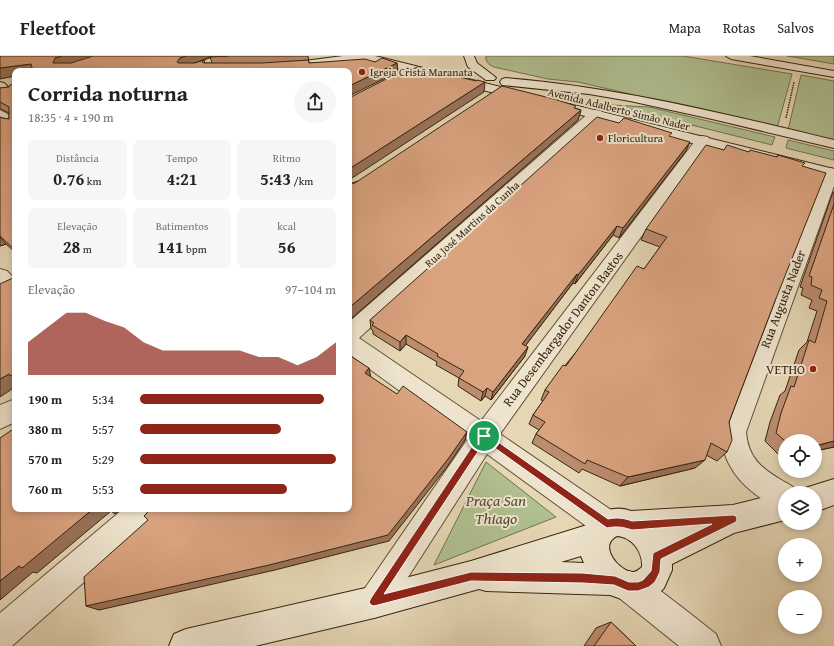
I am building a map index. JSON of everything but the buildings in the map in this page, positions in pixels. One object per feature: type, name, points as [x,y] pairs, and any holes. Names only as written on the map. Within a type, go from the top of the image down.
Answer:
[{"type":"street","points":[[196,68],[226,56]]},
{"type":"street","points":[[267,68],[369,57],[404,56]]},
{"type":"street","name":"Avenida Adalberto Simão Nader","points":[[404,56],[490,78],[502,86],[596,114],[833,170]]},
{"type":"street","points":[[469,56],[472,65],[490,78]]},
{"type":"street","points":[[731,56],[834,74]]},
{"type":"street","name":"Avenida Adalberto Simão Nader","points":[[369,57],[502,86],[833,170]]},
{"type":"street","points":[[395,79],[415,68]]},
{"type":"street","points":[[485,98],[502,86],[550,84],[606,93],[834,144]]},
{"type":"street","points":[[0,114],[12,122]]},
{"type":"street","name":"Rua José Martins da Cunha","points":[[352,331],[596,114]]},
{"type":"street","name":"Rua Desembargador Danton Bastos","points":[[374,602],[484,436],[703,140]]},
{"type":"street","name":"Rua Augusta Nader","points":[[778,494],[766,488],[747,471],[734,449],[733,432],[833,170]]},
{"type":"street","points":[[352,344],[484,436],[612,529],[643,533],[652,544],[638,575]]},
{"type":"street","points":[[0,418],[12,410]]},
{"type":"street","points":[[822,496],[834,492]]},
{"type":"street","points":[[186,646],[374,602],[471,576],[612,529],[733,519],[778,508]]},
{"type":"street","points":[[9,632],[141,512]]},
{"type":"street","points":[[471,576],[583,578],[638,575],[733,519]]},
{"type":"street","points":[[612,529],[593,547],[597,560],[604,572],[638,575],[692,636]]},
{"type":"path","points":[[782,132],[798,68]]},
{"type":"green space","points":[[486,56],[683,56],[792,74],[777,128],[578,82],[548,79],[494,67],[488,63]]},
{"type":"green space","points":[[788,56],[834,56],[834,64]]},
{"type":"green space","points":[[801,75],[834,81],[834,141],[788,130]]},
{"type":"green space","points":[[611,105],[649,107],[775,137],[772,145]]},
{"type":"green space","points":[[788,140],[834,151],[834,160],[786,148]]},
{"type":"green space","name":"Praça San Thiago","points":[[486,462],[556,517],[434,565]]},
{"type":"place","name":"Igreja Cristã Maranata","points":[[362,72]]},
{"type":"place","name":"Floricultura","points":[[600,138]]},
{"type":"place","name":"VETHO","points":[[813,369]]},
{"type":"route","points":[[484,436],[607,524],[623,522],[632,526],[733,519],[656,556],[656,572],[652,579],[646,584],[638,586],[628,586],[615,580],[583,578],[471,576],[374,602],[484,436]]}]
